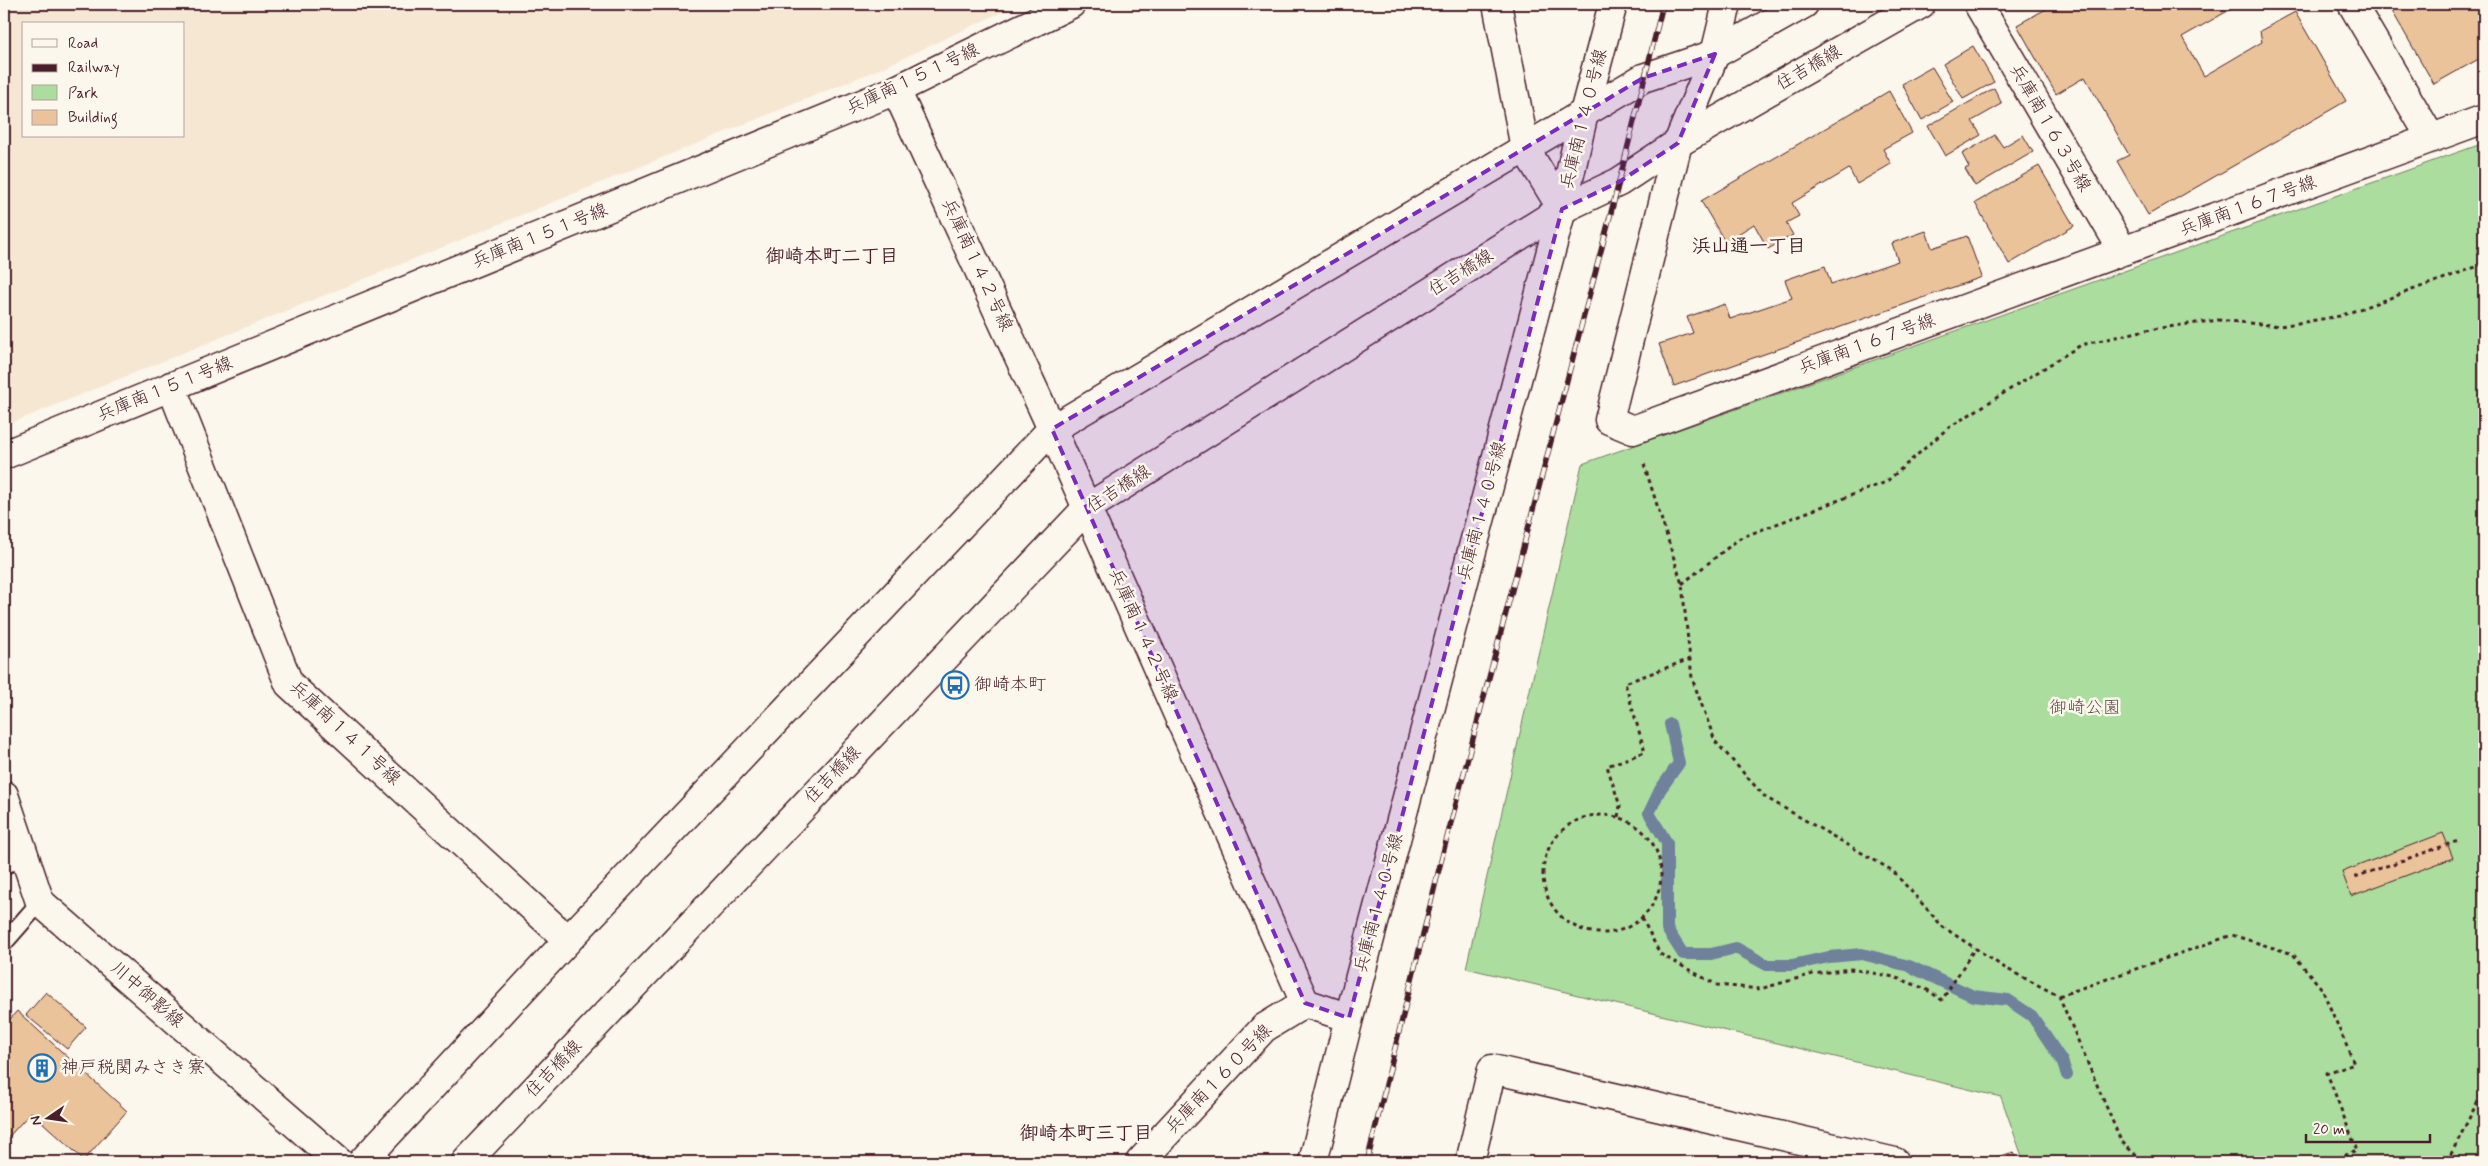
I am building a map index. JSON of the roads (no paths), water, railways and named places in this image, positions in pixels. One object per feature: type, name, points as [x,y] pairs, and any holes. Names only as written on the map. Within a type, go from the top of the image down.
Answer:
[{"type":"street","name":"兵庫南１５１号線","points":[[4,455],[896,90],[1071,4]]},
{"type":"street","points":[[1497,4],[1525,148],[1562,209]]},
{"type":"street","name":"兵庫南１４０号線","points":[[1348,1018],[1562,209],[1584,113],[1614,4]]},
{"type":"street","points":[[1678,143],[1715,54],[1727,4]]},
{"type":"street","points":[[362,1162],[568,940],[1052,428],[1643,78],[1715,54],[1804,4]]},
{"type":"street","name":"住吉橋線","points":[[466,1162],[1087,508],[1562,209],[1619,182],[1678,143],[1921,4]]},
{"type":"street","name":"兵庫南１６３号線","points":[[1978,4],[2123,252]]},
{"type":"street","points":[[2352,4],[2431,138]]},
{"type":"street","name":"兵庫南１４２号線","points":[[896,90],[1052,428],[1305,1003]]},
{"type":"street","name":"兵庫南１６７号線","points":[[1678,143],[1609,420],[1633,430],[2484,119]]},
{"type":"street","name":"兵庫南１４１号線","points":[[171,386],[289,684],[568,940]]},
{"type":"street","points":[[4,795],[15,861],[40,902]]},
{"type":"street","name":"川中御影線","points":[[40,902],[338,1162]]},
{"type":"street","points":[[1305,1003],[1348,1018],[1313,1162]]},
{"type":"street","name":"兵庫南１６０号線","points":[[1140,1162],[1264,1028],[1305,1003]]},
{"type":"street","points":[[1470,1162],[1492,1069],[1896,1162]]},
{"type":"lane","points":[[4,943],[40,902]]},
{"type":"waterway","points":[[1670,724],[1679,763],[1660,790],[1649,813],[1667,843],[1667,929],[1683,954],[1711,954],[1736,948],[1767,965],[1792,965],[1829,957],[1862,954],[1909,966],[1973,996],[2008,1000],[2032,1016],[2062,1061],[2067,1075]]},
{"type":"railway","points":[[1367,1162],[1443,853],[1619,182],[1663,4]]},
{"type":"place","name":"御崎本町","points":[[955,685]]},
{"type":"place","name":"神戸税関みさき寮","points":[[42,1068]]},
{"type":"district","name":"浜山通一丁目","points":[[1749,246]]},
{"type":"district","name":"御崎本町二丁目","points":[[832,256]]},
{"type":"district","name":"御崎本町三丁目","points":[[1086,1133]]},
{"type":"park label","name":"御崎公園","points":[[2085,708]]}]
